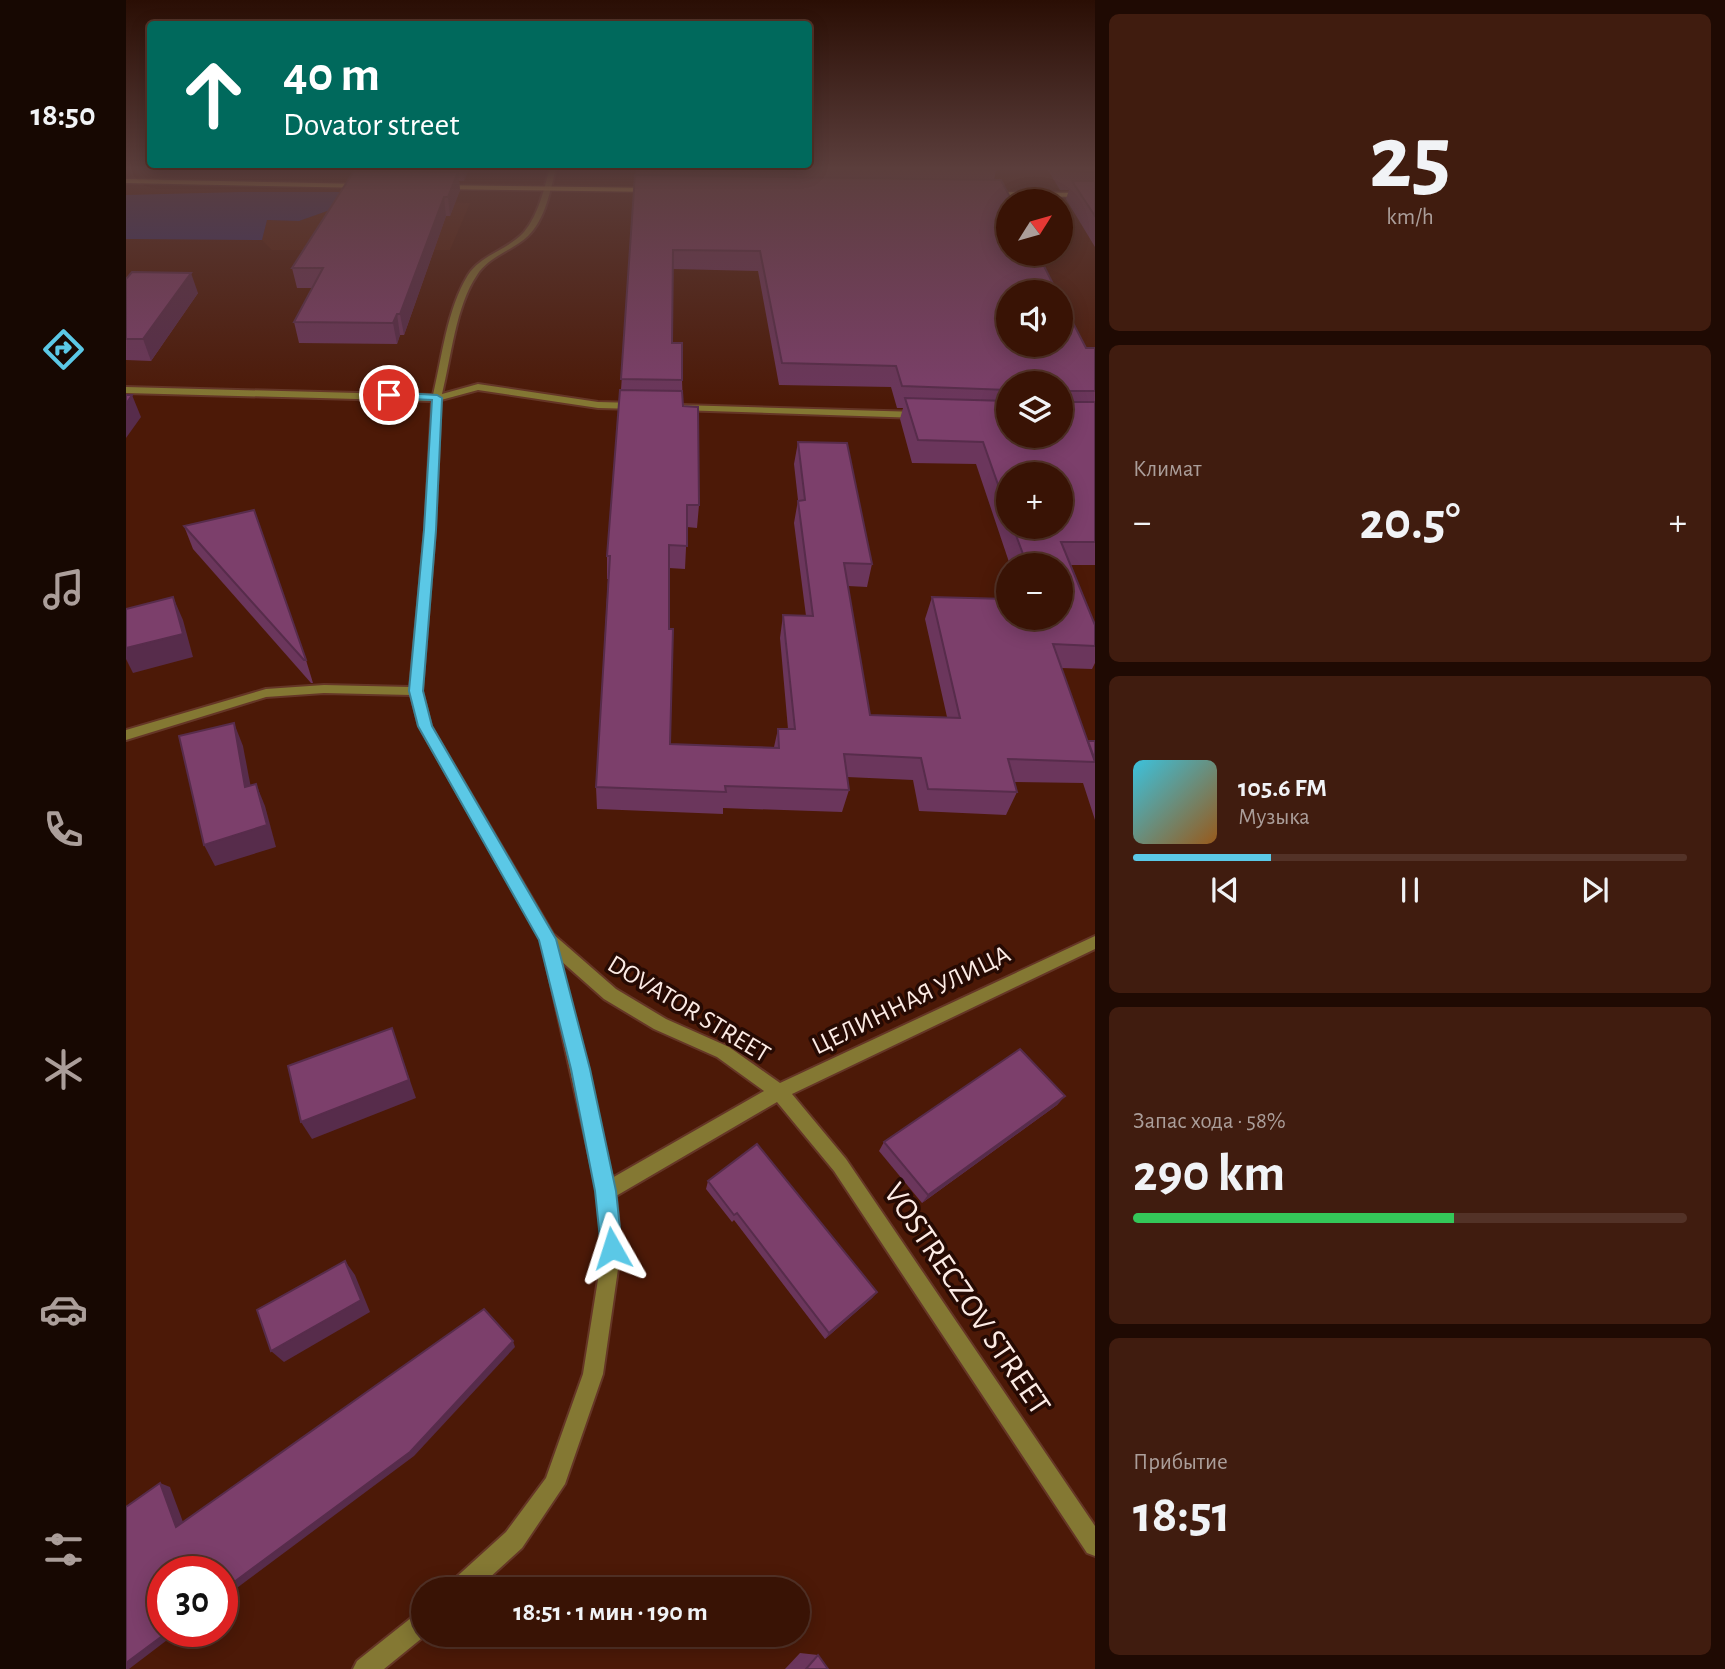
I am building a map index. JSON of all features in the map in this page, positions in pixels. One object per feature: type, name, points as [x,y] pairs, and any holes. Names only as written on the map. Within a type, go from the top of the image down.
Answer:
[{"type":"street","name":"DOVATOR STREET","points":[[510,245],[481,264],[471,277],[457,312],[437,398],[430,530],[416,691],[425,726],[548,939],[610,994],[660,1024],[723,1052],[779,1092]]},
{"type":"street","points":[[126,390],[437,398],[478,387],[598,405],[653,407]]},
{"type":"street","points":[[666,407],[927,415]]},
{"type":"street","points":[[126,735],[266,693],[324,689],[416,691]]},
{"type":"street","points":[[473,1577],[514,1540],[554,1484],[593,1374],[612,1248],[606,1191],[548,939]]},
{"type":"street","name":"ЦЕЛИННАЯ УЛИЦА","points":[[606,1191],[779,1092],[1095,942]]},
{"type":"street","name":"VOSTRECZOV STREET","points":[[779,1092],[848,1176],[1095,1545]]},
{"type":"street","points":[[365,1669],[411,1632]]},
{"type":"shaded area","points":[[267,245],[452,245],[450,250],[272,250]]},
{"type":"building","points":[[307,245],[426,245],[400,314],[397,314],[393,323],[294,322],[323,268],[292,268]]},
{"type":"building","points":[[630,245],[996,245],[996,266],[1044,266],[1051,280],[996,280],[996,357],[1073,357],[1073,323],[1086,348],[1095,348],[1095,391],[1073,391],[1073,371],[996,371],[996,390],[902,386],[896,366],[782,363],[760,251],[673,250],[672,343],[682,343],[682,380],[621,379]]},
{"type":"building","points":[[132,272],[191,273],[143,339],[126,339],[126,279]]},
{"type":"building","points":[[620,390],[682,391],[683,406],[698,407],[699,505],[687,505],[687,546],[669,545],[669,629],[673,629],[670,744],[779,748],[778,729],[795,729],[783,615],[813,616],[798,501],[805,500],[798,442],[847,443],[872,564],[844,563],[870,715],[960,718],[932,597],[996,599],[996,630],[1073,630],[1073,571],[1095,625],[1095,646],[1053,644],[1095,762],[1008,759],[1017,792],[928,789],[921,758],[844,754],[849,790],[725,786],[726,792],[596,787],[610,556],[607,556]]},
{"type":"building","points":[[905,398],[996,401],[996,448],[1073,448],[1073,402],[1095,402],[1095,542],[1061,542],[1066,553],[1023,553],[1017,539],[1073,539],[1073,462],[996,462],[996,479],[983,442],[918,440]]},
{"type":"building","points":[[254,510],[306,660],[184,526]]},
{"type":"building","points":[[173,597],[183,634],[126,648],[126,609]]},
{"type":"building","points":[[234,723],[245,787],[256,784],[267,825],[204,845],[179,736]]},
{"type":"building","points":[[1088,741],[1095,741],[1095,760]]},
{"type":"building","points":[[392,1028],[409,1080],[301,1122],[288,1066]]},
{"type":"building","points":[[1020,1049],[1065,1096],[928,1195],[884,1142]]},
{"type":"building","points":[[757,1144],[877,1292],[829,1333],[737,1213],[734,1215],[708,1181]]},
{"type":"building","points":[[345,1261],[361,1300],[271,1351],[257,1310]]},
{"type":"building","points":[[484,1309],[513,1341],[410,1452],[238,1579],[238,1556],[147,1556],[148,1647],[126,1663],[126,1507],[160,1483],[176,1527]]},
{"type":"building","points":[[818,1655],[828,1669],[806,1669]]},
{"type":"route","points":[[389,395],[437,398],[430,530],[416,691],[425,726],[548,939],[606,1191],[612,1248]]}]
